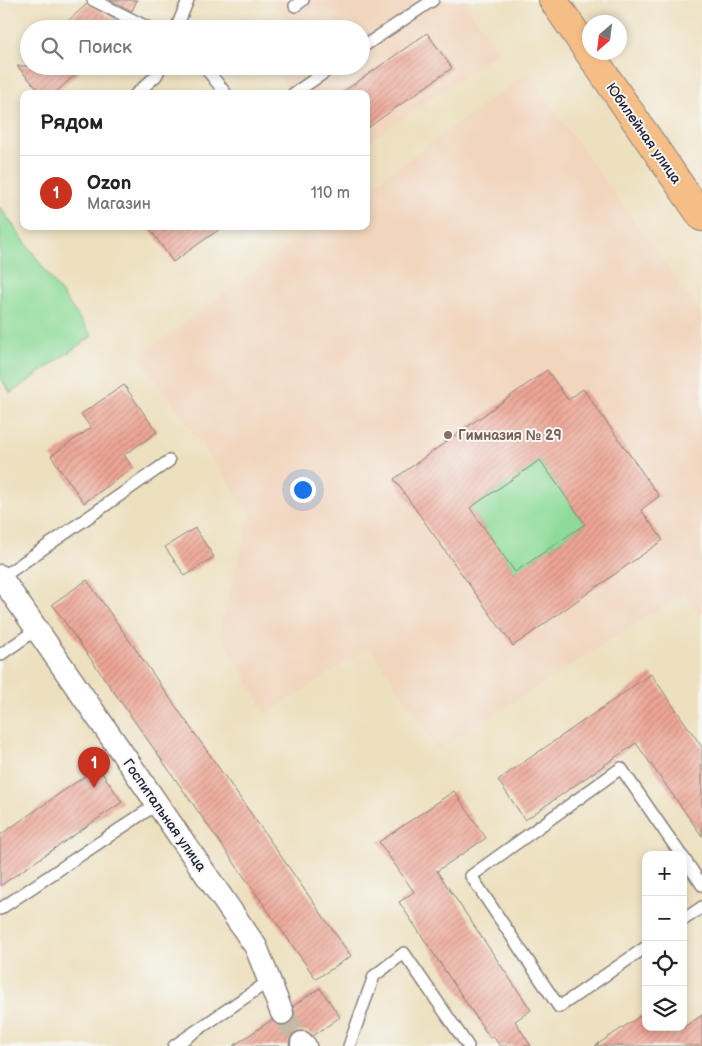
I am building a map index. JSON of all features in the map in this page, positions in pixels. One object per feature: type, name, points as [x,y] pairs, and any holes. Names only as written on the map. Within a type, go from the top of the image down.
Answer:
[{"type":"main road","name":"Юбилейная улица","points":[[553,0],[702,217]]},
{"type":"street","name":"Госпитальная улица","points":[[0,577],[256,947],[282,1013]]},
{"type":"lane","points":[[93,0],[133,20]]},
{"type":"lane","points":[[180,20],[188,0]]},
{"type":"lane","points":[[370,42],[433,0]]},
{"type":"lane","points":[[140,90],[156,75]]},
{"type":"lane","points":[[211,75],[223,90]]},
{"type":"lane","points":[[299,90],[321,75]]},
{"type":"lane","points":[[0,577],[169,460]]},
{"type":"lane","points":[[0,655],[37,629]]},
{"type":"lane","points":[[642,950],[560,1007],[471,876],[622,768],[679,851]]},
{"type":"lane","points":[[0,909],[157,804]]},
{"type":"lane","points":[[687,863],[702,884]]},
{"type":"lane","points":[[687,917],[702,907]]},
{"type":"lane","points":[[349,1046],[374,976],[404,953],[468,1046]]},
{"type":"lane","points":[[174,1046],[269,981]]},
{"type":"shaded area","points":[[272,0],[463,0],[499,51],[370,141],[370,90],[289,90],[279,75],[370,75],[370,20],[286,20]]},
{"type":"shaded area","name":"Гимназия № 29","points":[[527,73],[702,315],[702,617],[684,593],[438,750],[370,647],[266,714],[219,631],[251,514],[139,356],[311,230],[370,230],[370,187]]},
{"type":"green space","points":[[0,207],[92,336],[11,393],[0,378]]},
{"type":"green space","points":[[540,460],[585,524],[515,572],[470,508]]},
{"type":"building","points":[[110,0],[137,0],[132,11]]},
{"type":"building","points":[[87,4],[117,20],[69,20]]},
{"type":"building","points":[[427,33],[452,68],[370,126],[370,90],[346,90],[367,75],[370,75],[370,73]]},
{"type":"building","points":[[25,75],[75,75],[58,90],[38,90]]},
{"type":"building","points":[[151,230],[218,230],[173,262]]},
{"type":"building","name":"Гимназия № 29","points":[[547,370],[568,400],[583,389],[659,496],[641,510],[663,540],[513,646],[394,479]],"holes":[[[540,460],[585,524],[515,572],[470,508]]]},
{"type":"building","points":[[124,385],[157,432],[124,455],[133,468],[84,503],[51,456],[91,428],[81,414]]},
{"type":"building","points":[[195,528],[214,557],[185,576],[165,547]]},
{"type":"building","points":[[87,580],[351,956],[316,979],[52,604]]},
{"type":"building","points":[[651,674],[702,747],[702,836],[636,743],[525,820],[498,780]]},
{"type":"building","points":[[98,767],[122,802],[0,886],[0,835]]},
{"type":"building","points":[[454,791],[486,838],[437,871],[531,1010],[515,1021],[531,1046],[500,1046],[493,1036],[490,1038],[399,902],[414,892],[379,842]]},
{"type":"building","points":[[320,988],[340,1017],[313,1036],[306,1031],[298,1031],[292,1034],[289,1046],[233,1046],[272,1020],[280,1026],[292,1022],[295,1015],[293,1006]]},
{"type":"building","points":[[642,1015],[642,1031],[687,1031],[687,1025],[702,1015],[702,1046],[595,1046]]},
{"type":"tunnel","points":[[282,1013],[302,1043]]},
{"type":"place","name":"Гимназия № 29","points":[[448,435]]},
{"type":"place","name":"Ozon","points":[[94,788]]}]
